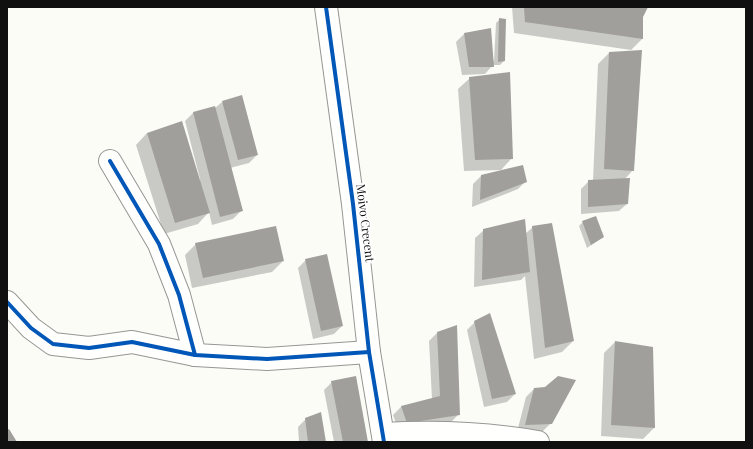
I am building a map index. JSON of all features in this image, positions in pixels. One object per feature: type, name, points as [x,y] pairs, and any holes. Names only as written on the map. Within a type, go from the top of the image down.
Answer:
[{"type":"street","name":"Moivo Crecent","points":[[326,7],[353,204],[369,352],[383,438]]},
{"type":"street","points":[[110,161],[159,244],[179,295],[194,355]]},
{"type":"street","points":[[7,302],[31,328],[53,344],[89,348],[132,342],[194,355],[267,359],[369,352]]},
{"type":"street","points":[[383,438],[434,431],[488,434],[538,442]]},
{"type":"building","points":[[524,7],[648,7],[643,17],[643,39],[525,22]]},
{"type":"building","points":[[499,18],[506,19],[505,61],[498,62]]},
{"type":"building","points":[[491,28],[494,67],[469,67],[464,33]]},
{"type":"building","points":[[642,50],[634,171],[604,169],[609,52]]},
{"type":"building","points":[[510,72],[513,159],[475,160],[469,77]]},
{"type":"building","points":[[242,95],[258,155],[238,160],[222,101]]},
{"type":"building","points":[[215,106],[243,211],[220,217],[193,112]]},
{"type":"building","points":[[182,121],[210,213],[175,223],[147,133]]},
{"type":"building","points":[[523,165],[527,182],[480,200],[481,175]]},
{"type":"building","points":[[630,178],[628,204],[588,207],[588,180]]},
{"type":"building","points":[[596,216],[604,237],[591,245],[582,221]]},
{"type":"building","points":[[525,219],[530,272],[482,280],[483,229]]},
{"type":"building","points":[[552,223],[574,341],[545,348],[532,226]]},
{"type":"building","points":[[276,226],[284,261],[203,278],[195,243]]},
{"type":"building","points":[[327,254],[343,326],[321,331],[305,259]]},
{"type":"building","points":[[490,313],[516,394],[492,399],[474,321]]},
{"type":"building","points":[[457,325],[460,415],[407,423],[401,406],[440,396],[437,332]]},
{"type":"building","points":[[615,341],[653,347],[655,428],[611,425]]},
{"type":"building","points":[[356,376],[368,442],[343,442],[331,381]]},
{"type":"building","points":[[558,376],[576,380],[552,424],[525,425],[534,388],[545,387]]},
{"type":"building","points":[[321,412],[326,442],[308,442],[305,418]]},
{"type":"building","points":[[9,429],[17,442],[7,442],[7,430]]},
{"type":"cycle path","points":[[326,7],[353,204],[369,352],[384,442]]},
{"type":"cycle path","points":[[110,161],[159,244],[179,295],[195,355]]},
{"type":"cycle path","points":[[7,302],[31,328],[53,344],[89,348],[132,342],[195,355],[267,359],[369,352]]}]
